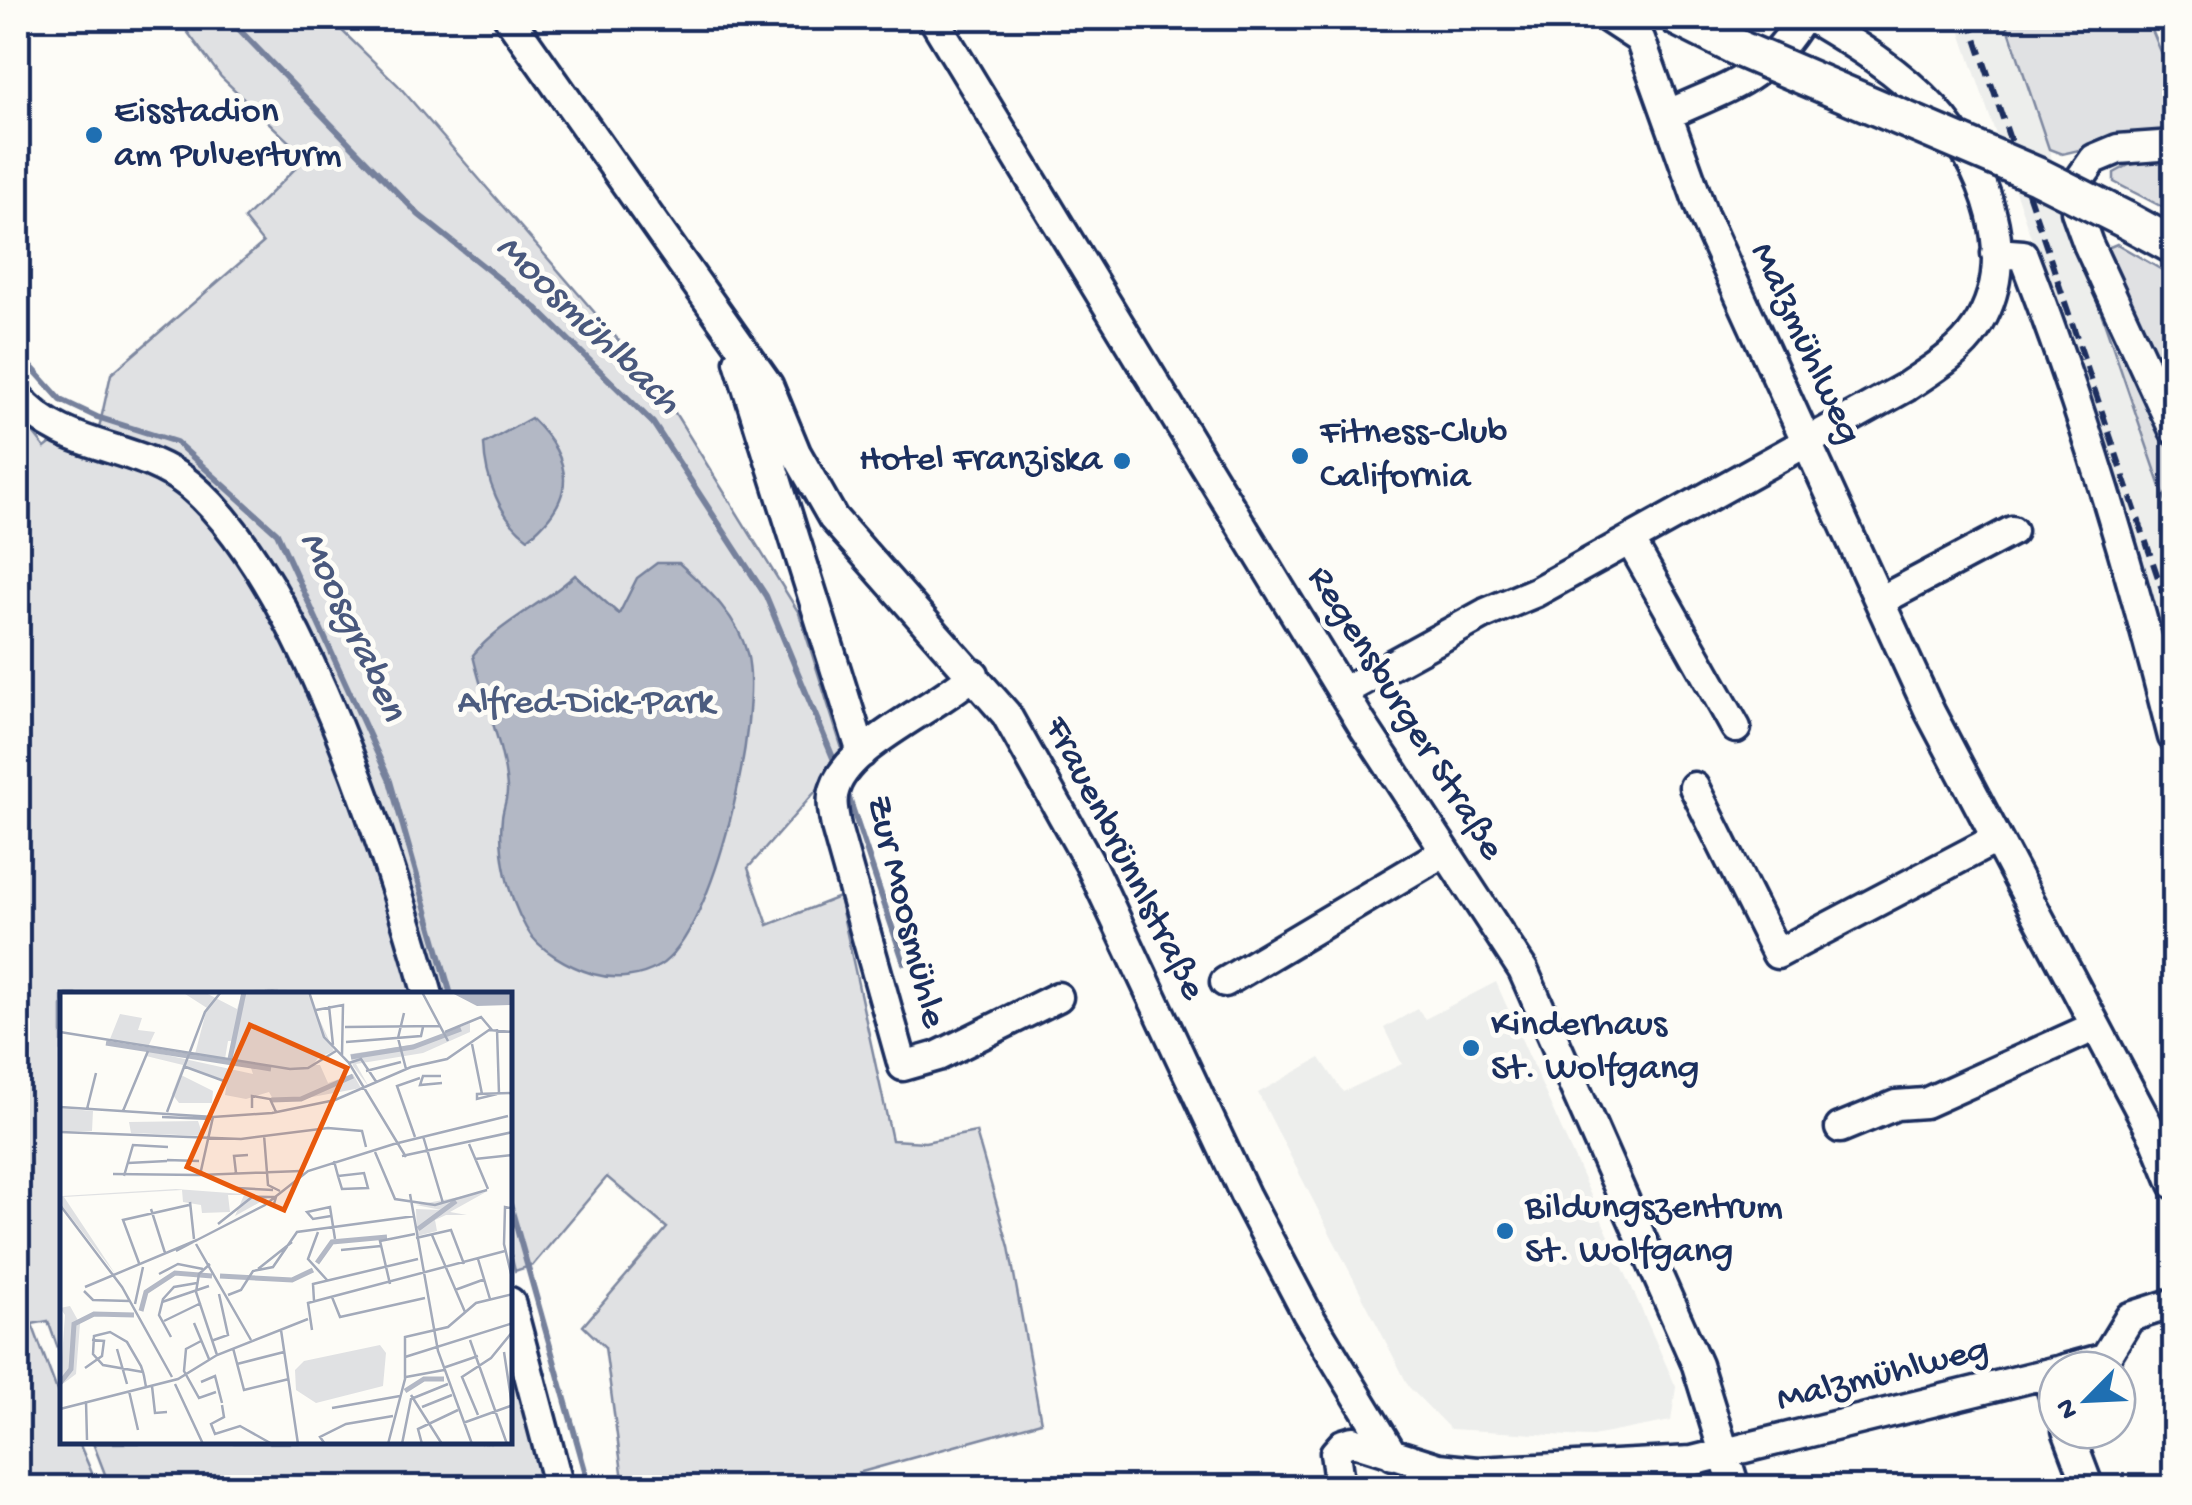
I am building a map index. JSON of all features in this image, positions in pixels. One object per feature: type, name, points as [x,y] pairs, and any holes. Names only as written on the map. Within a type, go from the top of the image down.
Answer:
[{"type":"main road","points":[[1678,18],[1742,50],[2038,176],[2174,246]]},
{"type":"street","name":"Frauenbrünnlstraße","points":[[509,18],[768,386],[796,452],[833,518],[1006,714],[1090,864],[1245,1195],[1307,1314],[1393,1455]]},
{"type":"street","name":"Regensburger Straße","points":[[933,18],[1342,692],[1523,970],[1664,1284],[1728,1454],[1735,1488]]},
{"type":"street","name":"Malzmühlweg","points":[[1608,18],[1640,39],[1704,215],[1880,601],[1994,840],[2155,1138],[2174,1184]]},
{"type":"street","points":[[1669,114],[1750,76],[1779,56],[1802,18]]},
{"type":"street","points":[[1342,692],[1630,540],[1906,387],[1956,352],[1976,328],[1990,300],[1996,253],[1985,194],[1966,154],[1935,110],[1897,75],[1811,18]]},
{"type":"street","points":[[2174,145],[2118,150],[2094,159],[2075,186],[2076,211],[2088,244],[2174,430]]},
{"type":"street","points":[[1996,253],[2023,255],[2046,314],[2104,486],[2173,736]]},
{"type":"street","name":"Frauenbrünnlstraße","points":[[731,336],[846,771]]},
{"type":"street","points":[[18,397],[45,422],[89,445],[168,469],[220,514],[244,546],[282,611],[343,742],[427,992]]},
{"type":"street","points":[[1880,601],[2012,531]]},
{"type":"street","points":[[1630,540],[1736,728]]},
{"type":"street","name":"Zur Moosmühle","points":[[974,674],[951,696],[846,771],[836,827],[903,1066],[938,1056],[1058,998]]},
{"type":"street","points":[[1694,788],[1777,954],[1994,840]]},
{"type":"street","points":[[1225,982],[1444,852]]},
{"type":"street","points":[[1840,1128],[1896,1104],[1925,1103],[2094,1027]]},
{"type":"street","name":"Malzmühlweg","points":[[2110,1350],[2130,1317],[2174,1303]]},
{"type":"street","points":[[512,1310],[559,1488]]},
{"type":"street","name":"Malzmühlweg","points":[[1728,1454],[2037,1377]]},
{"type":"street","points":[[1340,1488],[1335,1453],[1343,1444],[1353,1441],[1443,1478],[1477,1472],[1692,1460],[1728,1454]]},
{"type":"street","points":[[2075,1450],[2089,1488]]},
{"type":"shaded area","points":[[1956,18],[2005,18],[2174,525],[2174,655]]},
{"type":"shaded area","points":[[531,418],[556,449],[564,479],[555,509],[528,538],[509,520],[496,497],[487,471],[484,444]]},
{"type":"shaded area","points":[[657,563],[679,563],[736,626],[747,653],[748,723],[730,820],[699,912],[680,946],[659,966],[627,977],[610,977],[584,971],[555,957],[531,936],[520,916],[509,889],[502,846],[505,771],[473,655],[497,632],[575,575],[619,614],[637,578]]},
{"type":"shaded area","points":[[1496,982],[1676,1387],[1671,1421],[1587,1437],[1450,1429],[1409,1387],[1258,1093],[1320,1058],[1343,1092],[1402,1064],[1384,1028],[1417,1009],[1425,1019]]},
{"type":"green space","name":"Alfred-Dick-Park","points":[[177,18],[329,18],[398,85],[659,387],[799,613],[845,758],[748,868],[768,925],[839,897],[892,1140],[925,1142],[976,1132],[1009,1247],[1041,1422],[858,1473],[859,1487],[624,1487],[605,1347],[583,1326],[667,1228],[607,1177],[533,1265],[515,1271],[512,992],[443,992],[373,784],[241,528],[98,433],[111,374],[263,243],[244,219],[306,158],[221,77]]},
{"type":"green space","points":[[2005,18],[2147,18],[2174,83],[2174,128],[2062,154],[2049,149]]},
{"type":"green space","points":[[2174,157],[2174,213],[2114,182],[2114,173],[2129,165]]},
{"type":"green space","points":[[2117,244],[2174,277],[2174,407],[2100,251]]},
{"type":"green space","points":[[2079,248],[2174,453],[2174,525]]},
{"type":"green space","points":[[18,414],[45,448],[55,440],[168,481],[200,506],[223,536],[273,617],[323,721],[364,829],[416,992],[60,992],[60,1354],[48,1321],[32,1324],[60,1399],[60,1445],[80,1445],[98,1487],[18,1487]]},
{"type":"green space","points":[[512,1348],[549,1487],[110,1487],[94,1445],[512,1445]]},
{"type":"green space","points":[[1707,1475],[1713,1487],[1608,1487],[1605,1478]]},
{"type":"waterway","name":"Moosmühlbach","points":[[228,18],[419,215],[536,308],[653,423],[766,596],[836,765]]},
{"type":"waterway","name":"Moosgraben","points":[[18,352],[61,400],[97,417],[176,442],[277,533],[390,781],[450,992]]},
{"type":"waterway","name":"Moosmühlbach","points":[[845,786],[904,963]]},
{"type":"waterway","name":"Moosgraben","points":[[512,1211],[590,1488]]},
{"type":"railway","points":[[1969,18],[2174,625]]},
{"type":"place","name":"Eisstadion am Pulverturm","points":[[94,135]]},
{"type":"place","name":"Fitness-Club California","points":[[1300,456]]},
{"type":"place","name":"Hotel Franziska","points":[[1122,461]]},
{"type":"place","name":"Kinderhaus St. Wolfgang","points":[[1471,1048]]},
{"type":"place","name":"Bildungszentrum St. Wolfgang","points":[[1505,1231]]}]
